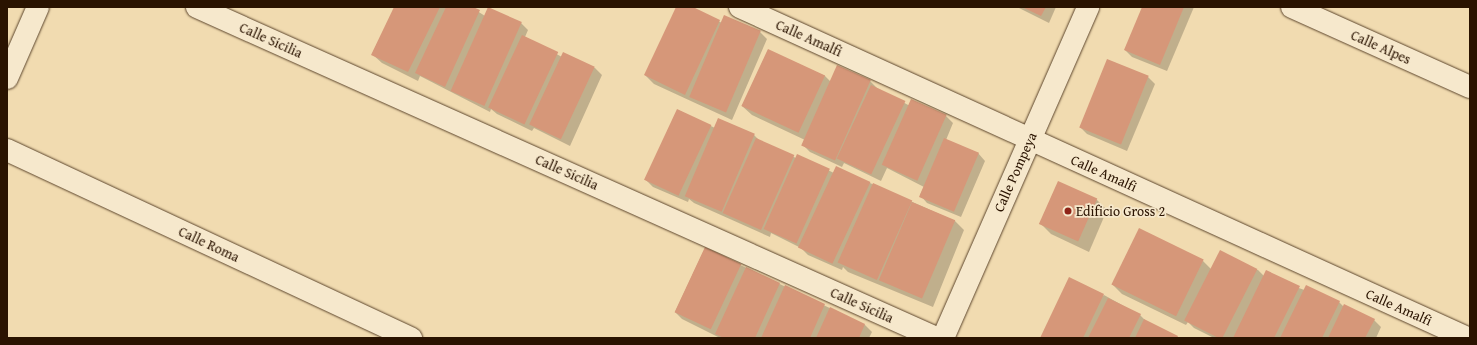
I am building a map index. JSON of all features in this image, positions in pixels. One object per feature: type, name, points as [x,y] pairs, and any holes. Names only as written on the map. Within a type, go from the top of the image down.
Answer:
[{"type":"street","points":[[7,78],[38,7]]},
{"type":"street","name":"Calle Sicilia","points":[[197,7],[936,338]]},
{"type":"street","name":"Calle Amalfi","points":[[740,7],[1467,338]]},
{"type":"street","name":"Calle Pompeya","points":[[943,338],[1088,7]]},
{"type":"street","name":"Calle Alpes","points":[[1292,7],[1470,87]]},
{"type":"street","name":"Calle Roma","points":[[7,150],[411,338]]},
{"type":"building","points":[[394,7],[440,7],[408,72],[371,55]]},
{"type":"building","points":[[446,7],[473,7],[480,10],[445,87],[415,73]]},
{"type":"building","points":[[488,7],[522,22],[484,106],[451,91]]},
{"type":"building","points":[[676,7],[693,7],[720,20],[685,95],[644,75]]},
{"type":"building","points":[[1022,7],[1046,7],[1041,16]]},
{"type":"building","points":[[1142,7],[1184,7],[1160,65],[1124,50]]},
{"type":"building","points":[[724,15],[761,31],[726,113],[689,97]]},
{"type":"building","points":[[522,35],[558,52],[524,124],[488,108]]},
{"type":"building","points":[[768,49],[825,76],[798,133],[741,106]]},
{"type":"building","points":[[563,52],[595,67],[561,139],[529,125]]},
{"type":"building","points":[[1107,59],[1149,76],[1121,144],[1079,128]]},
{"type":"building","points":[[837,65],[871,80],[835,160],[801,145]]},
{"type":"building","points":[[871,85],[905,101],[871,174],[837,158]]},
{"type":"building","points":[[911,99],[947,115],[917,181],[882,165]]},
{"type":"building","points":[[677,109],[711,125],[678,196],[644,180]]},
{"type":"building","points":[[718,118],[755,134],[722,212],[685,196]]},
{"type":"building","points":[[756,138],[794,155],[761,230],[723,213]]},
{"type":"building","points":[[944,138],[979,153],[954,212],[919,197]]},
{"type":"building","points":[[797,154],[830,169],[797,244],[764,229]]},
{"type":"building","points":[[836,166],[870,182],[832,264],[798,248]]},
{"type":"building","name":"Edificio Gross 2","points":[[1058,181],[1097,198],[1078,241],[1039,224]]},
{"type":"building","points":[[873,183],[912,200],[877,280],[838,262]]},
{"type":"building","points":[[912,202],[955,220],[922,299],[879,280]]},
{"type":"building","points":[[1139,228],[1204,260],[1176,316],[1111,285]]},
{"type":"building","points":[[705,247],[741,264],[711,329],[675,312]]},
{"type":"building","points":[[1220,250],[1257,269],[1222,338],[1219,338],[1184,320]]},
{"type":"building","points":[[746,267],[780,283],[755,338],[724,338],[715,334]]},
{"type":"building","points":[[1266,270],[1300,286],[1274,338],[1233,338]]},
{"type":"building","points":[[1069,277],[1104,294],[1083,338],[1040,338]]},
{"type":"building","points":[[785,285],[825,304],[810,338],[761,338]]},
{"type":"building","points":[[1306,285],[1340,301],[1322,338],[1280,338]]},
{"type":"building","points":[[1108,298],[1141,314],[1129,338],[1088,338]]},
{"type":"building","points":[[1344,304],[1375,319],[1365,338],[1328,338]]},
{"type":"building","points":[[830,307],[865,324],[859,338],[816,338]]},
{"type":"building","points":[[1144,319],[1178,336],[1177,338],[1135,338]]},
{"type":"place","name":"Edificio Gross 2","points":[[1068,211]]}]
